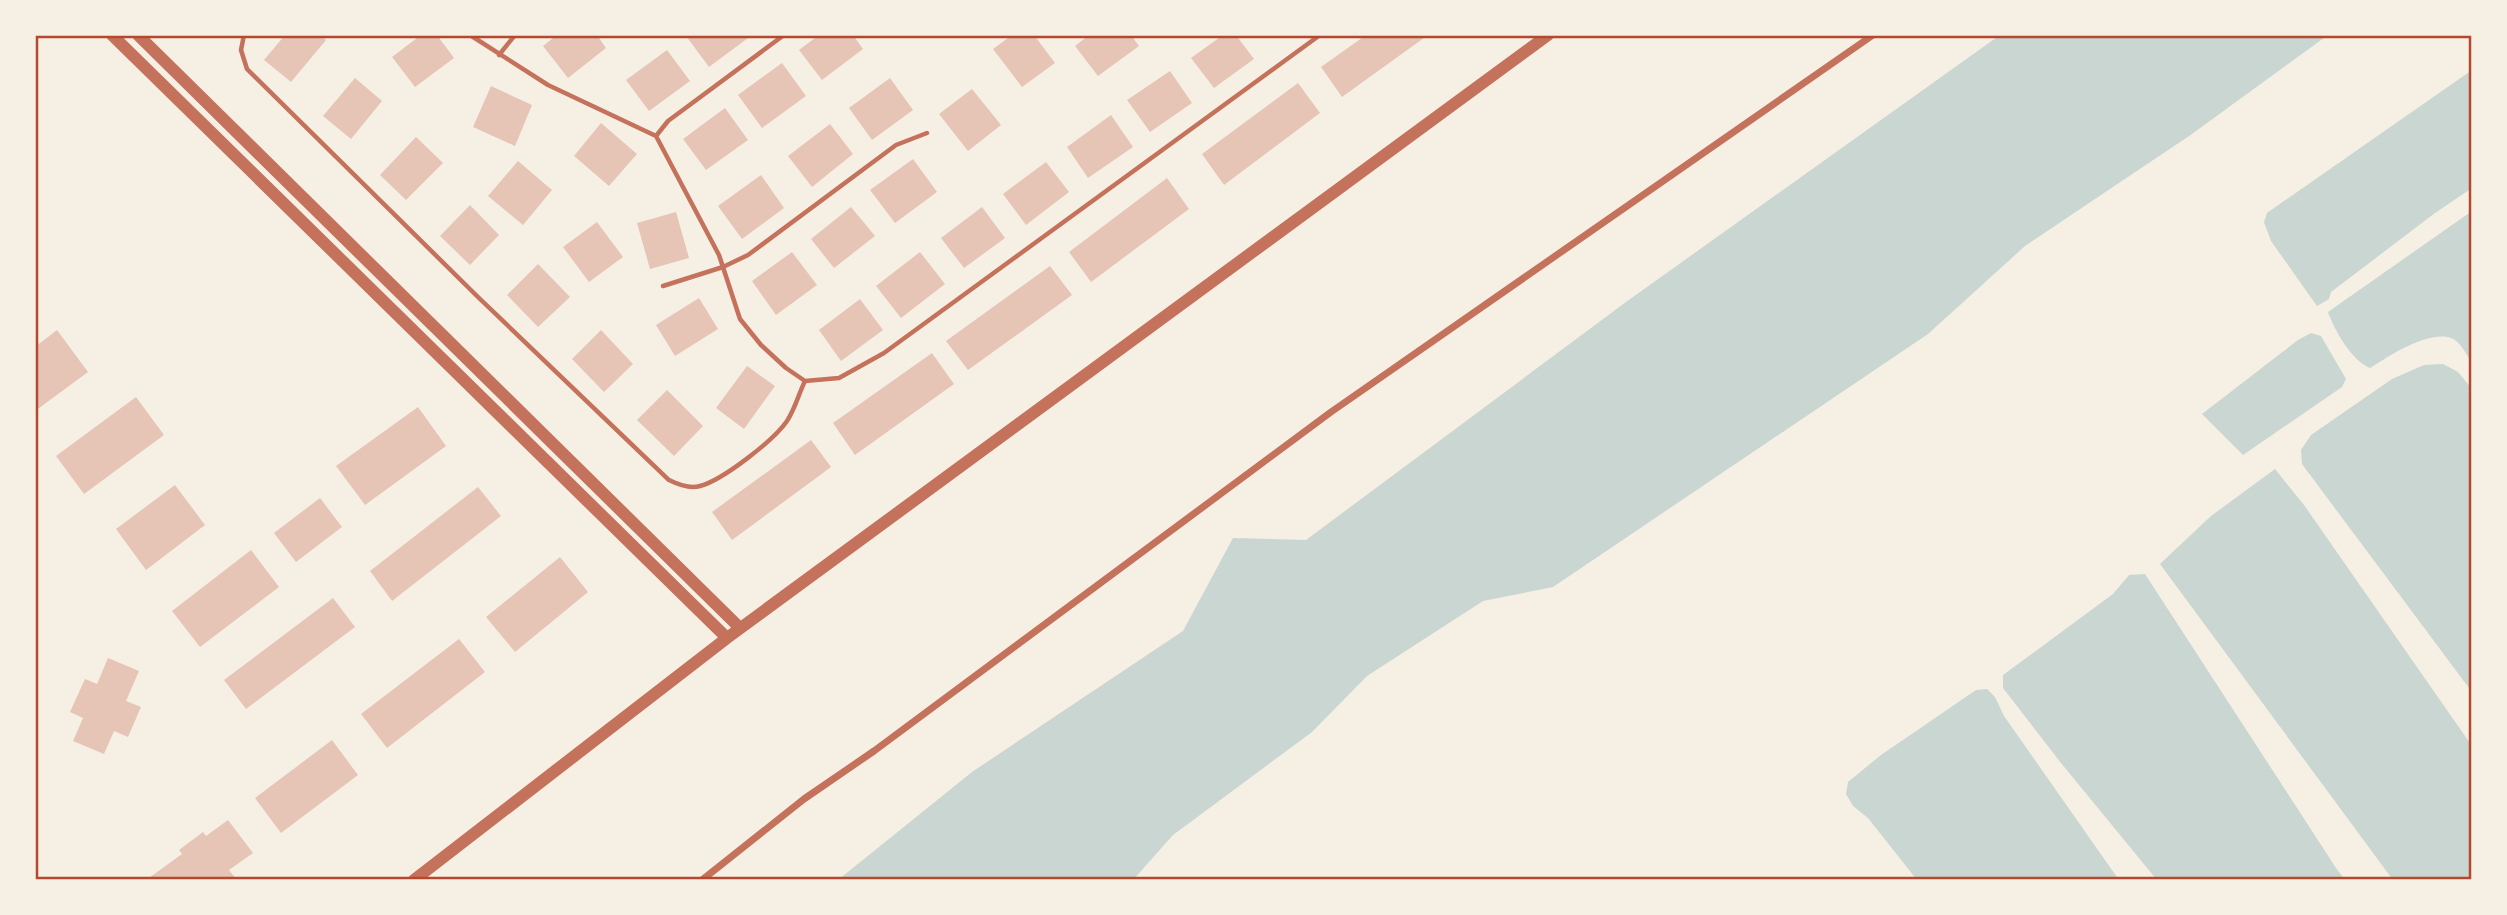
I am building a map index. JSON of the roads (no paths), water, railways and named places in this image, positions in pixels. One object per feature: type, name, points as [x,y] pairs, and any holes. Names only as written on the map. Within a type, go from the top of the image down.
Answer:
[{"type":"street","points":[[111,35],[727,638]]},
{"type":"street","points":[[138,35],[740,628]]},
{"type":"street","points":[[414,880],[740,628],[1548,35]]},
{"type":"street","points":[[702,880],[804,799],[874,751],[1331,412],[1873,35]]},
{"type":"lane","points":[[244,35],[241,50],[247,69],[480,299],[669,480],[681,486],[698,488],[715,481],[740,463],[771,439],[788,420],[805,381]]},
{"type":"lane","points":[[470,35],[548,85],[656,136],[723,267],[740,319],[761,345],[805,381],[839,378],[884,353],[1320,35]]},
{"type":"lane","points":[[499,55],[515,35]]},
{"type":"lane","points":[[656,136],[668,121],[784,35]]},
{"type":"lane","points":[[663,286],[723,267],[748,255],[896,145],[927,133]]}]
